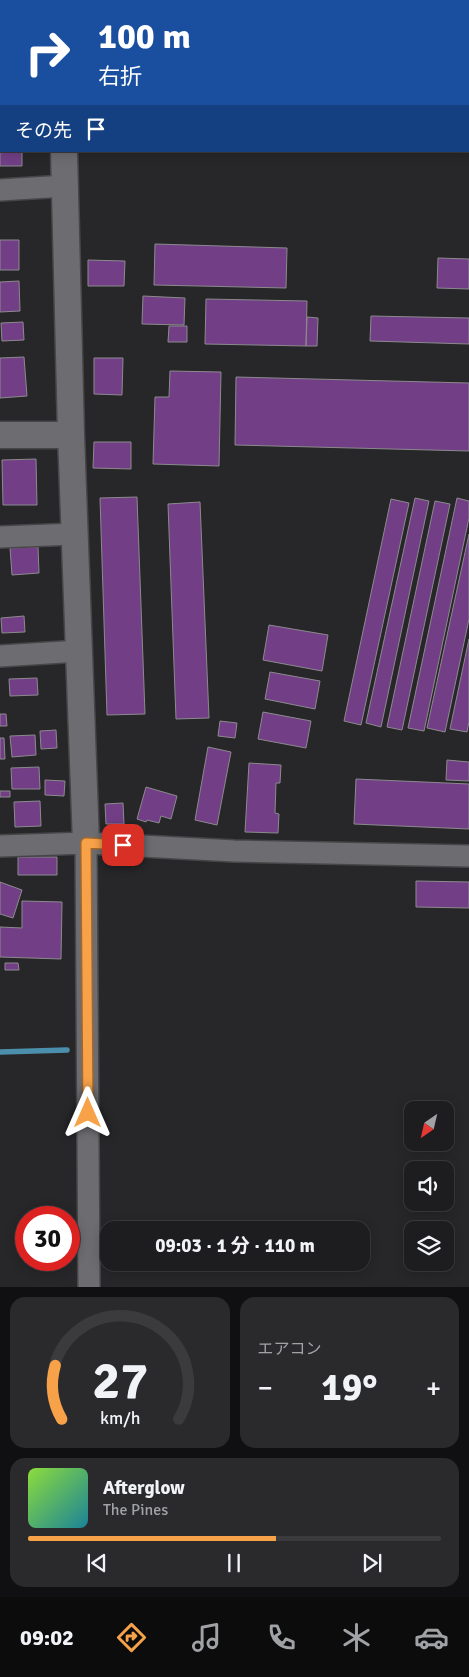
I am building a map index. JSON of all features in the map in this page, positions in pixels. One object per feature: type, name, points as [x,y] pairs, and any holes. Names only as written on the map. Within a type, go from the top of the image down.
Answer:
[{"type":"street","points":[[64,152],[71,434],[86,843],[89,1287]]},
{"type":"street","points":[[0,190],[65,186]]},
{"type":"street","points":[[0,435],[71,434]]},
{"type":"street","points":[[0,537],[75,534]]},
{"type":"street","points":[[0,656],[79,651]]},
{"type":"street","points":[[0,846],[86,843],[234,851],[469,856]]},
{"type":"building","points":[[0,152],[22,152],[22,166],[0,166]]},
{"type":"building","points":[[0,240],[19,240],[19,270],[0,270]]},
{"type":"building","points":[[155,244],[287,248],[286,288],[154,285]]},
{"type":"building","points":[[438,258],[469,259],[469,289],[437,288]]},
{"type":"building","points":[[88,260],[125,261],[124,286],[88,286]]},
{"type":"building","points":[[19,281],[20,311],[0,312],[0,282]]},
{"type":"building","points":[[143,296],[185,298],[184,325],[142,324]]},
{"type":"building","points":[[206,299],[307,301],[306,346],[205,344]]},
{"type":"building","points":[[371,316],[469,318],[469,344],[370,341]]},
{"type":"building","points":[[307,317],[318,318],[317,346],[306,346]]},
{"type":"building","points":[[23,322],[24,340],[2,341],[1,323]]},
{"type":"building","points":[[169,326],[187,326],[187,342],[168,342]]},
{"type":"building","points":[[24,357],[27,396],[0,398],[0,358]]},
{"type":"building","points":[[94,358],[123,358],[122,395],[94,394]]},
{"type":"building","points":[[170,371],[221,372],[219,466],[153,464],[155,397],[169,397]]},
{"type":"building","points":[[236,377],[469,383],[469,451],[235,445]]},
{"type":"building","points":[[94,442],[131,442],[131,469],[93,468]]},
{"type":"building","points":[[36,459],[37,505],[3,505],[2,460]]},
{"type":"building","points":[[137,497],[145,714],[107,715],[100,498]]},
{"type":"building","points":[[415,498],[429,501],[381,727],[366,723]]},
{"type":"building","points":[[457,498],[469,501],[469,518],[424,731],[408,728]]},
{"type":"building","points":[[391,499],[409,503],[361,725],[344,721]]},
{"type":"building","points":[[435,501],[450,504],[402,730],[387,727]]},
{"type":"building","points":[[200,502],[209,718],[176,719],[168,504]]},
{"type":"building","points":[[469,534],[469,619],[445,732],[427,728]]},
{"type":"building","points":[[38,547],[39,573],[12,575],[10,548]]},
{"type":"building","points":[[24,616],[25,632],[2,633],[1,618]]},
{"type":"building","points":[[269,625],[328,635],[322,671],[263,660]]},
{"type":"building","points":[[469,639],[469,722],[467,732],[450,729]]},
{"type":"building","points":[[270,672],[320,681],[315,709],[265,699]]},
{"type":"building","points":[[37,678],[38,695],[10,696],[9,679]]},
{"type":"building","points":[[263,712],[311,721],[306,748],[258,739]]},
{"type":"building","points":[[0,714],[6,714],[7,726],[0,726]]},
{"type":"building","points":[[220,721],[237,723],[235,738],[218,736]]},
{"type":"building","points":[[56,730],[57,748],[41,749],[40,731]]},
{"type":"building","points":[[35,735],[36,755],[12,757],[10,736]]},
{"type":"building","points":[[0,738],[4,738],[5,759],[0,759]]},
{"type":"building","points":[[208,747],[231,752],[217,825],[195,820]]},
{"type":"building","points":[[447,760],[469,762],[469,781],[446,780]]},
{"type":"building","points":[[249,763],[281,765],[280,783],[276,783],[275,813],[279,814],[278,833],[245,832]]},
{"type":"building","points":[[39,767],[40,789],[12,789],[11,768]]},
{"type":"building","points":[[356,779],[469,784],[469,829],[354,824]]},
{"type":"building","points":[[45,780],[65,781],[64,796],[45,795]]},
{"type":"building","points":[[146,787],[177,796],[171,819],[161,816],[159,823],[137,819]]},
{"type":"building","points":[[0,791],[10,791],[10,797],[0,797]]},
{"type":"building","points":[[40,801],[41,826],[15,827],[14,802]]},
{"type":"building","points":[[123,803],[124,824],[106,824],[105,804]]},
{"type":"building","points":[[18,857],[57,857],[57,875],[18,875]]},
{"type":"building","points":[[416,881],[469,882],[469,908],[416,907]]},
{"type":"building","points":[[0,882],[22,890],[13,918],[0,914]]},
{"type":"building","points":[[22,901],[62,902],[61,959],[0,957],[0,927],[22,928]]},
{"type":"building","points":[[5,963],[18,963],[19,970],[5,970]]},
{"type":"waterway","points":[[0,1052],[67,1050]]},
{"type":"route","points":[[88,1113],[86,843],[123,845]]}]
